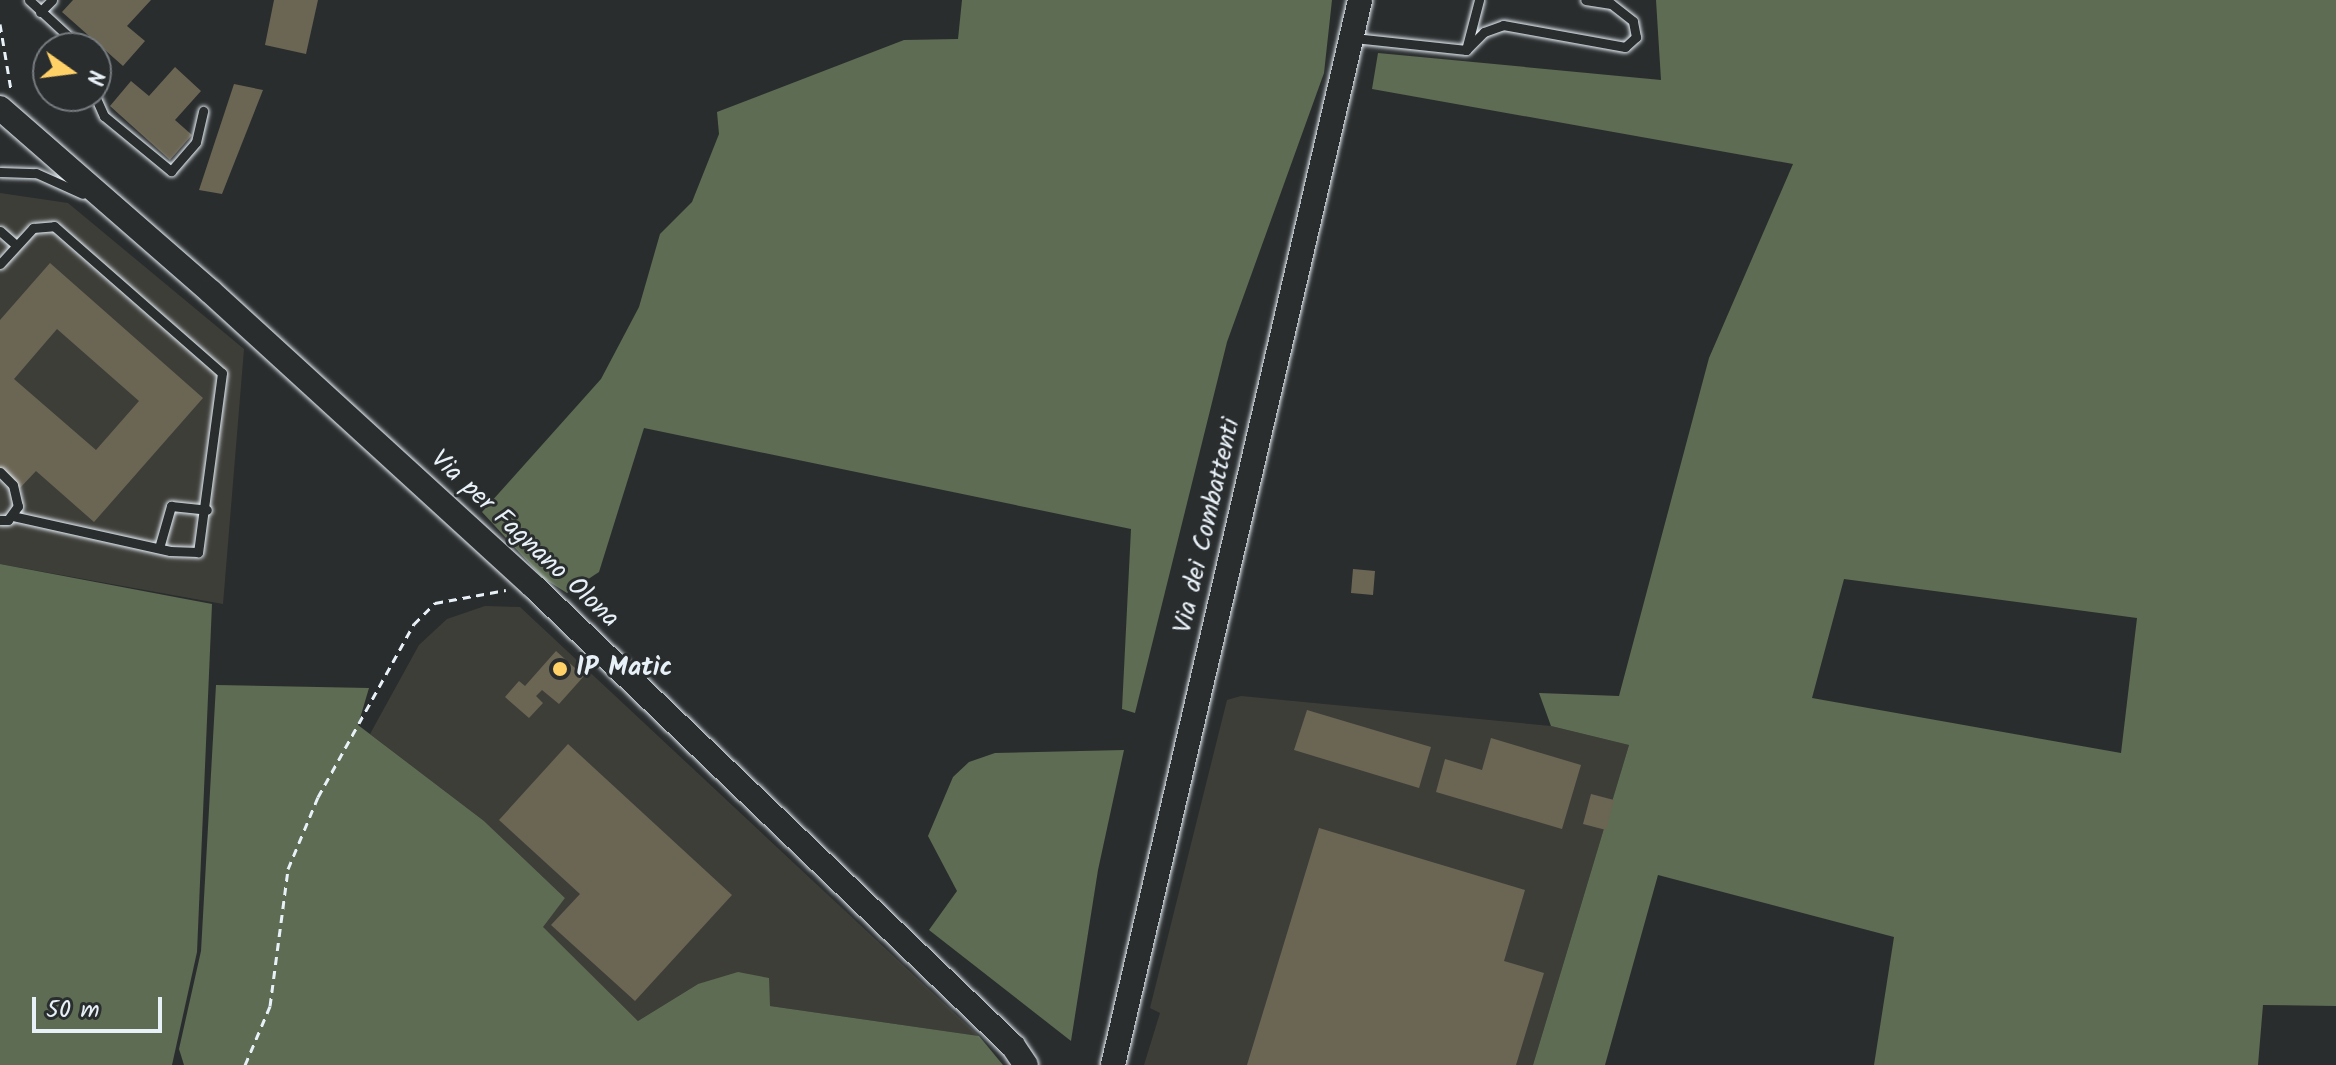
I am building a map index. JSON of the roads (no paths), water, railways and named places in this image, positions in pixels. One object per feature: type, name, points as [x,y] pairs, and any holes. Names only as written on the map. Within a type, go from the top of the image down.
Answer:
[{"type":"main road","name":"Via dei Combattenti","points":[[1113,1065],[1360,0]]},
{"type":"main road","name":"Via per Fagnano Olona","points":[[3,102],[533,586],[1013,1046],[1026,1065]]},
{"type":"lane","points":[[29,0],[63,32]]},
{"type":"lane","points":[[40,12],[52,0]]},
{"type":"lane","points":[[1466,50],[1479,0]]},
{"type":"lane","points":[[1466,50],[1484,32],[1503,25],[1625,47],[1636,37],[1633,21],[1611,4],[1585,0]]},
{"type":"lane","points":[[1350,38],[1466,50]]},
{"type":"lane","points":[[102,112],[171,171],[196,142],[203,111]]},
{"type":"lane","points":[[0,172],[36,173],[71,186],[185,279],[225,304]]},
{"type":"lane","points":[[0,264],[38,226],[59,229],[220,369],[207,510],[198,552],[159,548],[12,516],[0,520]]},
{"type":"lane","points":[[0,231],[16,245]]},
{"type":"lane","points":[[0,472],[18,496],[12,516]]},
{"type":"lane","points":[[159,548],[171,506],[207,510]]},
{"type":"place","name":"IP Matic","points":[[560,669]]}]
